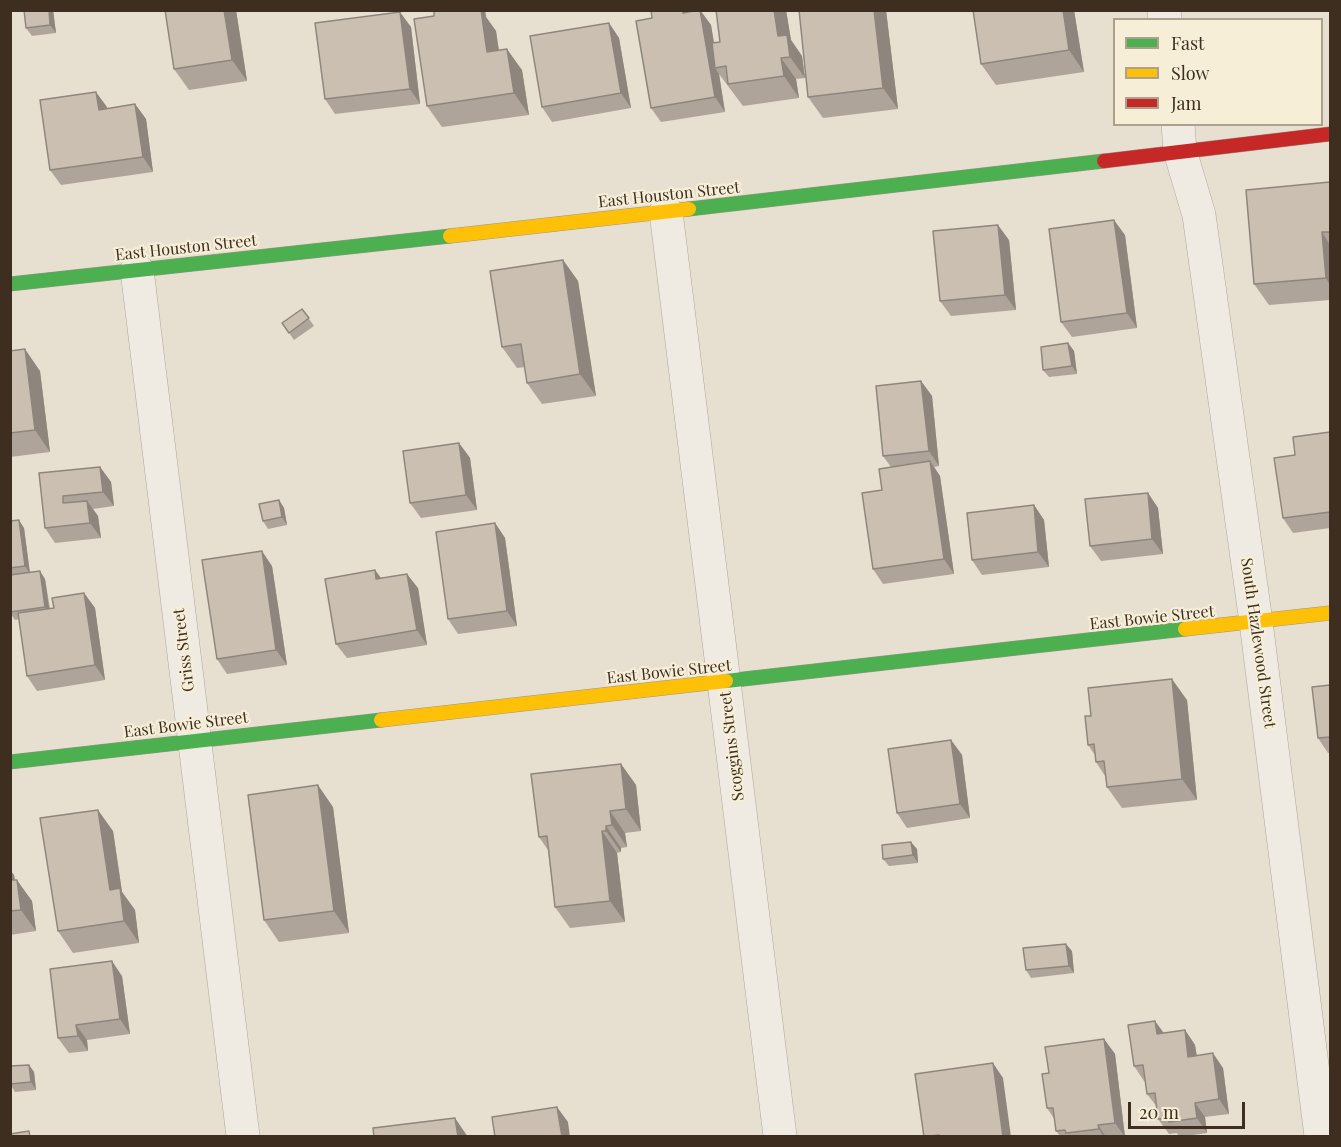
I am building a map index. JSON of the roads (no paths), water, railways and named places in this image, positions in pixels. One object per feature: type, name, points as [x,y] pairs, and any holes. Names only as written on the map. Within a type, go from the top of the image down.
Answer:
[{"type":"main road","name":"East Houston Street","points":[[10,284],[666,212],[1179,138],[1330,134]]},
{"type":"main road","name":"East Bowie Street","points":[[10,762],[1330,613]]},
{"type":"street","name":"South Hazlewood Street","points":[[1179,138],[1199,215],[1256,622],[1321,1137]]},
{"type":"street","name":"Scoggins Street","points":[[666,212],[780,1137]]},
{"type":"street","name":"Griss Street","points":[[137,270],[243,1137]]}]
